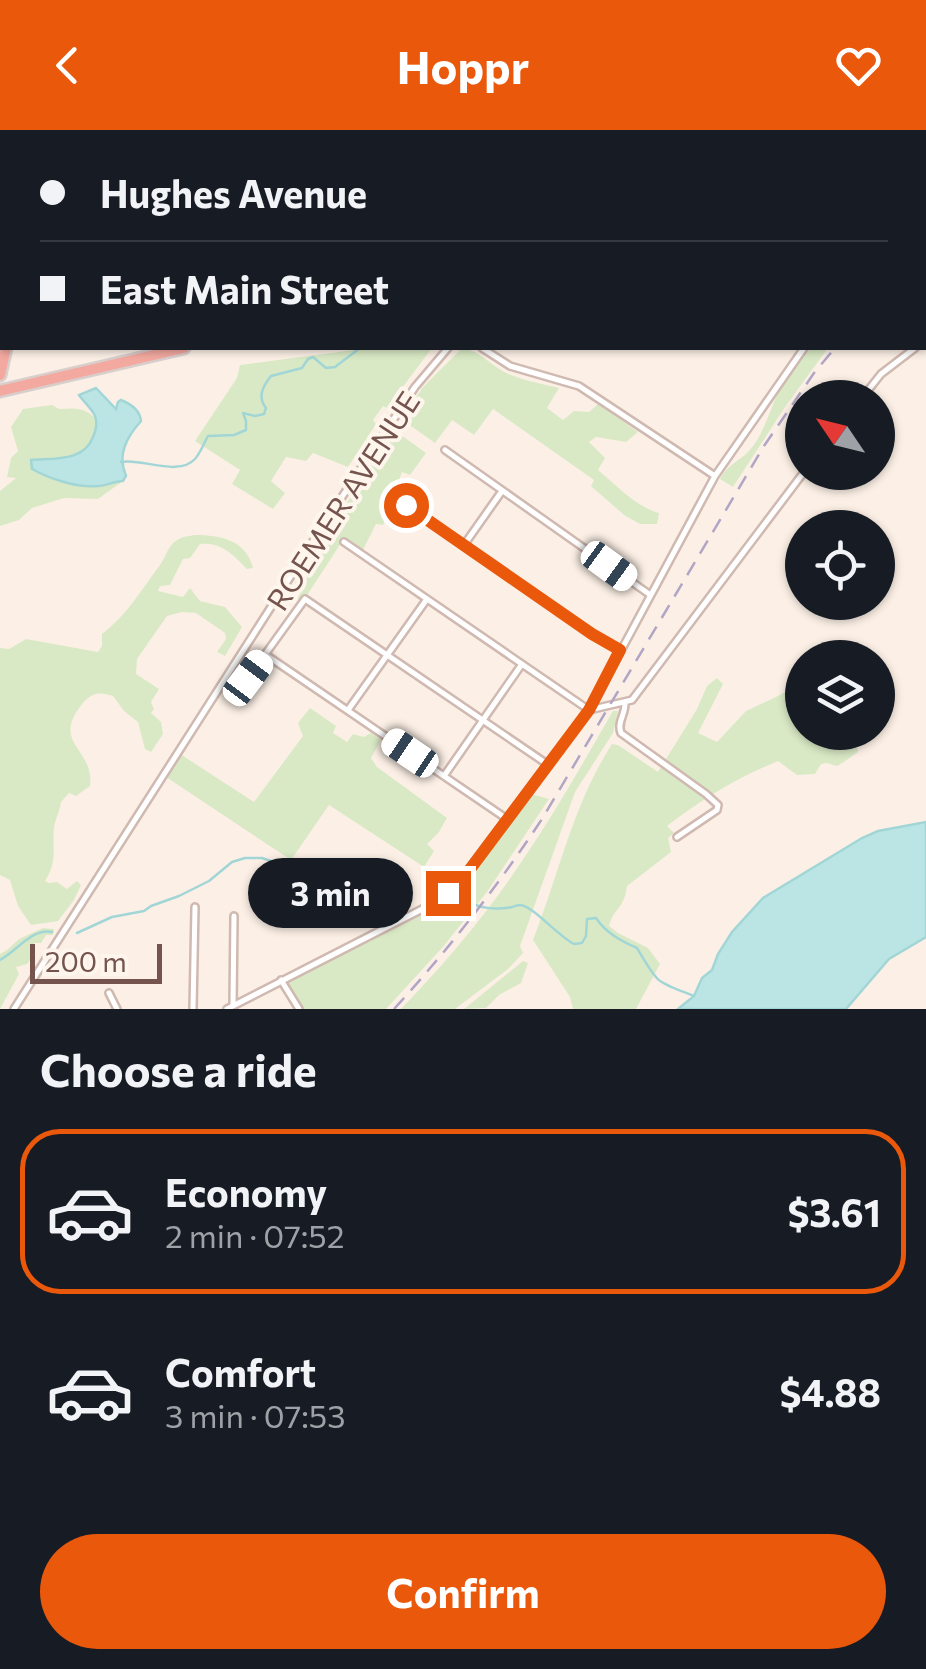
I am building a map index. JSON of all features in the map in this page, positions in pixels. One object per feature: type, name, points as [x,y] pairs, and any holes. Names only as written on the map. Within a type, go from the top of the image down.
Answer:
[{"type":"highway","points":[[0,375],[6,350]]},
{"type":"highway","points":[[0,391],[175,350]]},
{"type":"street","name":"ROEMER AVENUE","points":[[14,1009],[326,520],[415,387],[446,350]]},
{"type":"street","points":[[485,350],[510,366],[579,386],[714,476]]},
{"type":"street","points":[[230,1007],[453,890],[589,710],[714,476],[803,350]]},
{"type":"street","points":[[876,380],[912,350]]},
{"type":"street","points":[[445,450],[649,594]]},
{"type":"street","points":[[344,542],[589,710],[632,700],[790,490]]},
{"type":"street","points":[[464,545],[502,491]]},
{"type":"street","points":[[406,505],[620,650]]},
{"type":"street","points":[[252,684],[248,678],[306,599],[547,764]]},
{"type":"street","points":[[348,710],[427,599]]},
{"type":"street","points":[[266,654],[508,820]]},
{"type":"street","points":[[444,776],[522,664]]},
{"type":"street","points":[[624,704],[621,733],[718,805],[717,810],[677,837]]},
{"type":"street","points":[[193,1009],[195,907]]},
{"type":"street","points":[[230,1007],[234,916]]},
{"type":"street","points":[[281,980],[299,1009]]},
{"type":"street","points":[[109,993],[117,1009]]},
{"type":"green space","points":[[353,350],[430,350],[387,408],[383,406],[373,420],[376,424],[348,467],[313,453],[306,461],[286,457],[271,481],[285,493],[273,509],[232,484],[240,470],[195,441],[237,378],[240,365]]},
{"type":"green space","points":[[460,350],[468,350],[511,375],[559,388],[547,408],[563,420],[574,411],[589,412],[598,404],[638,432],[626,442],[596,437],[589,442],[605,458],[598,470],[634,501],[659,513],[657,524],[640,524],[624,515],[591,486],[594,480],[493,409],[474,435],[452,420],[435,443],[401,419],[423,387]]},
{"type":"green space","points":[[808,350],[827,350],[805,380],[786,380]]},
{"type":"green space","points":[[785,381],[785,407],[733,487],[720,479],[754,445]]},
{"type":"green space","points":[[52,405],[88,412],[96,419],[95,433],[91,443],[76,454],[31,460],[80,485],[102,486],[123,481],[98,499],[64,498],[32,508],[19,520],[0,526],[0,491],[16,478],[7,477],[11,458],[18,451],[11,427],[23,409]]},
{"type":"green space","points":[[394,430],[426,453],[410,475],[402,472],[396,489],[405,495],[383,525],[376,524],[362,552],[343,540],[302,603],[297,599],[300,594],[292,588]]},
{"type":"green space","points":[[195,535],[231,541],[245,551],[253,568],[247,569],[221,547],[200,544],[190,558],[183,559],[170,585],[160,586],[158,591],[183,597],[190,588],[200,601],[225,607],[242,627],[225,656],[217,652],[226,639],[225,633],[196,613],[167,616],[137,659],[136,674],[159,689],[151,702],[151,713],[161,722],[163,734],[151,752],[145,749],[138,722],[113,696],[96,694],[83,703],[70,728],[90,773],[90,786],[76,796],[69,793],[61,802],[54,828],[53,861],[45,881],[57,882],[67,889],[77,881],[81,885],[58,921],[31,925],[18,906],[10,880],[0,875],[0,648],[9,649],[26,639],[98,652],[102,634],[134,601],[172,544]]},
{"type":"green space","points":[[717,678],[723,684],[698,733],[717,742],[746,711],[785,692],[785,750],[858,752],[837,766],[821,764],[815,774],[797,775],[778,761],[720,790],[667,826],[674,833],[668,838],[671,852],[627,886],[624,900],[609,926],[648,948],[660,964],[636,1009],[573,1009],[570,997],[533,940],[587,791],[612,744],[658,772],[707,686]]},
{"type":"green space","points":[[310,708],[336,726],[333,733],[347,742],[353,734],[364,737],[371,733],[381,740],[371,758],[377,767],[447,818],[427,844],[434,851],[424,867],[329,805],[291,860],[163,775],[177,752],[254,802],[303,736],[298,723]]},
{"type":"green space","points":[[613,711],[618,711],[613,733],[575,792],[520,946],[523,953],[455,1009],[401,1009],[466,936],[510,878]]},
{"type":"green space","points":[[531,794],[549,799],[487,892],[386,1009],[301,1009],[287,982],[431,909],[451,911],[460,905],[455,894]]},
{"type":"green space","points":[[43,928],[54,929],[53,935],[34,943],[35,953],[27,964],[16,967],[19,974],[0,1009],[0,954],[19,939]]},
{"type":"green space","points":[[523,961],[528,963],[521,983],[499,995],[486,1008],[464,1009]]},
{"type":"water","points":[[96,388],[116,409],[121,400],[140,417],[124,447],[123,481],[81,486],[32,469],[31,460],[75,455],[89,445],[96,420],[79,395]]},
{"type":"water","points":[[926,822],[926,937],[889,959],[846,1009],[678,1009],[694,996],[732,932],[763,898],[862,838]]},
{"type":"waterway","points":[[121,462],[170,467],[188,464],[208,436],[234,435],[246,430],[243,413],[264,414],[262,392],[271,376],[302,368],[313,357],[326,368],[335,367],[357,350]]},
{"type":"waterway","points":[[77,933],[112,917],[144,911],[179,896],[209,881],[232,862],[245,858],[262,858],[299,871],[383,884]]},
{"type":"waterway","points":[[456,899],[487,908],[525,906],[574,944],[582,943],[586,936],[587,919],[596,918],[614,936],[637,948],[659,980],[694,996]]},
{"type":"waterway","points":[[0,960],[38,933],[52,932]]},
{"type":"railway","points":[[394,1009],[472,917],[542,819],[764,446],[833,350]]},
{"type":"route","points":[[406,505],[620,650],[589,710],[465,876],[448,893]]}]
